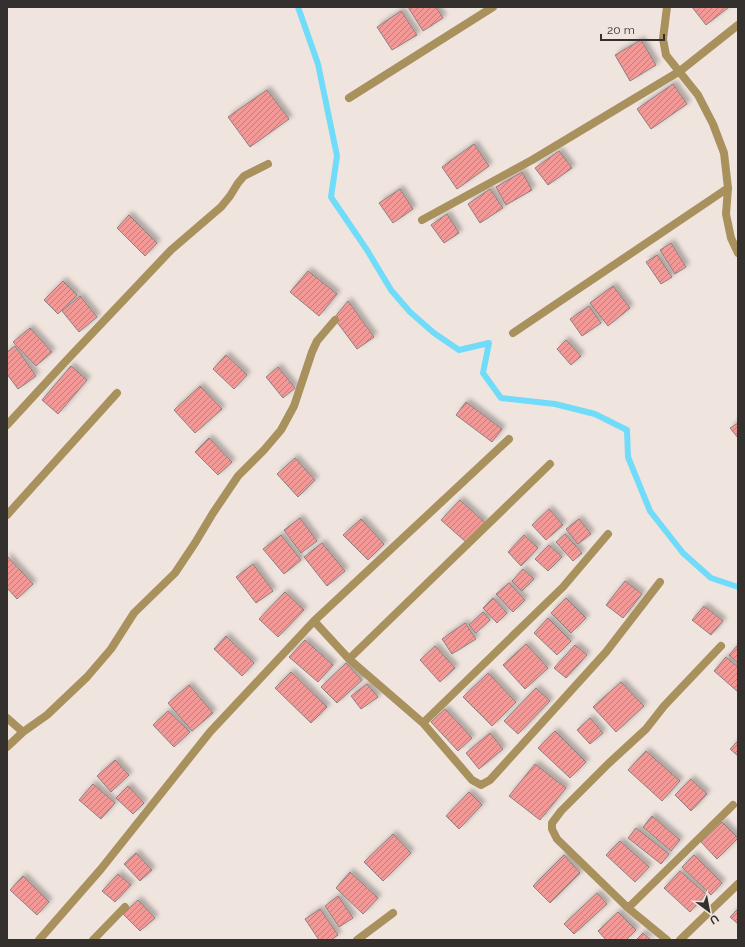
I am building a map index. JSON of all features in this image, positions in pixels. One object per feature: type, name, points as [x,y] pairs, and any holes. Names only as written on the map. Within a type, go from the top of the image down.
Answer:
[{"type":"street","points":[[349,98],[493,7]]},
{"type":"street","points":[[667,7],[663,39],[666,55],[698,95],[714,124],[724,153],[728,188],[726,214],[731,238],[738,253]]},
{"type":"street","points":[[422,220],[532,160],[680,71],[738,25]]},
{"type":"street","points":[[7,425],[171,250],[221,207],[244,176],[268,164]]},
{"type":"street","points":[[513,333],[728,188]]},
{"type":"street","points":[[7,747],[23,732],[46,715],[86,677],[111,650],[134,613],[175,573],[238,476],[264,450],[281,430],[294,406],[317,340],[335,320]]},
{"type":"street","points":[[7,513],[117,394]]},
{"type":"street","points":[[39,940],[101,869],[210,732],[314,621],[508,439]]},
{"type":"street","points":[[349,658],[550,464]]},
{"type":"street","points":[[423,723],[562,587],[608,534]]},
{"type":"street","points":[[314,621],[349,658],[423,723],[472,780],[481,785],[490,780],[606,652],[660,582]]},
{"type":"street","points":[[667,940],[628,908],[557,839],[552,828],[552,823],[561,811],[608,764],[646,729],[664,706],[721,646]]},
{"type":"street","points":[[7,718],[23,732]]},
{"type":"street","points":[[628,908],[733,805]]},
{"type":"street","points":[[680,940],[738,884]]},
{"type":"street","points":[[93,940],[125,907]]},
{"type":"street","points":[[357,940],[394,913]]},
{"type":"building","points":[[408,7],[436,7],[443,18],[423,31]]},
{"type":"building","points":[[692,7],[729,7],[706,25]]},
{"type":"building","points":[[401,11],[417,35],[392,50],[377,27]]},
{"type":"building","points":[[641,40],[656,65],[630,81],[615,55]]},
{"type":"building","points":[[673,84],[687,104],[651,129],[637,109]]},
{"type":"building","points":[[267,90],[289,119],[250,147],[228,117]]},
{"type":"building","points":[[474,144],[489,166],[457,189],[442,167]]},
{"type":"building","points":[[559,151],[572,168],[548,185],[535,168]]},
{"type":"building","points":[[522,172],[532,190],[506,205],[496,187]]},
{"type":"building","points":[[400,189],[413,209],[393,223],[379,203]]},
{"type":"building","points":[[490,189],[503,208],[480,223],[468,204]]},
{"type":"building","points":[[447,214],[459,233],[444,243],[431,225]]},
{"type":"building","points":[[129,215],[157,243],[145,256],[117,228]]},
{"type":"building","points":[[671,243],[686,267],[675,274],[660,250]]},
{"type":"building","points":[[657,255],[672,277],[661,284],[646,262]]},
{"type":"building","points":[[308,271],[337,294],[319,316],[290,292]]},
{"type":"building","points":[[63,281],[77,295],[58,314],[44,300]]},
{"type":"building","points":[[613,286],[630,308],[608,326],[590,303]]},
{"type":"building","points":[[80,296],[97,317],[79,332],[62,311]]},
{"type":"building","points":[[348,301],[374,337],[357,349],[334,318]]},
{"type":"building","points":[[589,306],[601,323],[582,336],[570,319]]},
{"type":"building","points":[[30,328],[52,352],[36,366],[13,342]]},
{"type":"building","points":[[566,340],[581,356],[571,365],[557,349]]},
{"type":"building","points":[[15,346],[36,376],[18,389],[7,374],[7,352]]},
{"type":"building","points":[[226,355],[247,375],[234,389],[213,369]]},
{"type":"building","points":[[71,366],[87,380],[58,414],[42,400]]},
{"type":"building","points":[[278,367],[295,388],[283,398],[266,377]]},
{"type":"building","points":[[200,386],[222,409],[195,433],[174,410]]},
{"type":"building","points":[[466,402],[502,429],[492,442],[456,415]]},
{"type":"building","points":[[738,423],[738,438],[730,428]]},
{"type":"building","points":[[209,438],[232,462],[218,475],[195,452]]},
{"type":"building","points":[[295,458],[315,480],[298,497],[277,474]]},
{"type":"building","points":[[460,500],[485,523],[467,543],[441,520]]},
{"type":"building","points":[[549,509],[563,525],[546,540],[532,525]]},
{"type":"building","points":[[300,518],[317,541],[301,553],[284,530]]},
{"type":"building","points":[[361,519],[384,544],[368,560],[343,535]]},
{"type":"building","points":[[579,519],[591,534],[578,544],[566,529]]},
{"type":"building","points":[[565,534],[582,553],[573,561],[556,542]]},
{"type":"building","points":[[281,535],[301,560],[284,574],[263,549]]},
{"type":"building","points":[[524,535],[538,548],[521,566],[508,552]]},
{"type":"building","points":[[322,543],[345,571],[327,586],[304,557]]},
{"type":"building","points":[[549,545],[562,557],[548,571],[535,559]]},
{"type":"building","points":[[7,556],[33,584],[17,599],[7,588]]},
{"type":"building","points":[[253,564],[273,591],[256,603],[236,577]]},
{"type":"building","points":[[523,569],[534,579],[522,591],[512,581]]},
{"type":"building","points":[[625,581],[642,594],[623,618],[606,605]]},
{"type":"building","points":[[509,583],[525,600],[513,612],[496,594]]},
{"type":"building","points":[[285,592],[304,610],[278,637],[259,619]]},
{"type":"building","points":[[493,598],[507,613],[497,623],[483,608]]},
{"type":"building","points":[[566,598],[586,618],[571,633],[551,613]]},
{"type":"building","points":[[704,606],[723,621],[711,635],[692,620]]},
{"type":"building","points":[[483,612],[490,620],[476,633],[469,625]]},
{"type":"building","points":[[548,618],[571,641],[557,655],[534,633]]},
{"type":"building","points":[[465,623],[476,639],[452,654],[442,639]]},
{"type":"building","points":[[226,636],[254,663],[242,676],[214,649]]},
{"type":"building","points":[[305,640],[333,665],[318,682],[289,657]]},
{"type":"building","points":[[526,644],[548,668],[525,689],[503,665]]},
{"type":"building","points":[[575,645],[587,655],[566,678],[554,668]]},
{"type":"building","points":[[738,645],[738,663],[729,655]]},
{"type":"building","points":[[435,646],[455,668],[440,682],[420,660]]},
{"type":"building","points":[[726,657],[738,667],[738,692],[714,671]]},
{"type":"building","points":[[346,663],[362,680],[337,703],[321,687]]},
{"type":"building","points":[[291,672],[327,707],[311,723],[275,688]]},
{"type":"building","points":[[488,673],[516,702],[492,726],[463,697]]},
{"type":"building","points":[[621,682],[644,706],[616,732],[593,707]]},
{"type":"building","points":[[367,684],[378,697],[361,709],[351,696]]},
{"type":"building","points":[[189,685],[213,713],[192,731],[168,703]]},
{"type":"building","points":[[536,688],[550,701],[518,734],[504,721]]},
{"type":"building","points":[[445,709],[472,738],[458,751],[431,722]]},
{"type":"building","points":[[168,711],[190,732],[174,747],[153,725]]},
{"type":"building","points":[[590,718],[603,733],[590,744],[577,730]]},
{"type":"building","points":[[555,731],[586,762],[570,778],[538,748]]},
{"type":"building","points":[[490,733],[503,749],[479,769],[466,753]]},
{"type":"building","points":[[738,741],[738,756],[730,749]]},
{"type":"building","points":[[646,751],[680,781],[662,801],[628,770]]},
{"type":"building","points":[[115,760],[129,775],[111,792],[97,776]]},
{"type":"building","points":[[535,764],[566,788],[540,820],[509,796]]},
{"type":"building","points":[[691,779],[707,794],[691,811],[675,795]]},
{"type":"building","points":[[93,784],[115,803],[101,819],[79,800]]},
{"type":"building","points":[[128,786],[144,803],[133,814],[116,798]]},
{"type":"building","points":[[469,792],[482,805],[459,829],[446,816]]},
{"type":"building","points":[[652,816],[680,840],[671,851],[643,827]]},
{"type":"building","points":[[722,822],[738,838],[717,859],[701,842]]},
{"type":"building","points":[[636,828],[669,854],[661,864],[628,838]]},
{"type":"building","points":[[393,834],[411,853],[383,881],[364,862]]},
{"type":"building","points":[[620,841],[649,867],[635,882],[606,855]]},
{"type":"building","points":[[136,853],[152,870],[140,881],[124,864]]},
{"type":"building","points":[[564,855],[580,873],[550,903],[533,886]]},
{"type":"building","points":[[694,855],[722,883],[711,895],[682,867]]},
{"type":"building","points":[[680,871],[706,894],[690,912],[664,888]]},
{"type":"building","points":[[350,872],[378,898],[363,914],[336,888]]},
{"type":"building","points":[[118,874],[131,885],[115,902],[102,891]]},
{"type":"building","points":[[23,876],[49,902],[37,915],[10,890]]},
{"type":"building","points":[[597,893],[607,904],[574,934],[564,924]]},
{"type":"building","points":[[338,896],[353,918],[339,927],[325,906]]},
{"type":"building","points":[[138,900],[155,918],[140,931],[123,914]]},
{"type":"building","points":[[320,909],[338,935],[331,940],[319,940],[305,919]]},
{"type":"building","points":[[738,909],[738,924],[730,917]]},
{"type":"building","points":[[618,912],[636,930],[626,940],[606,940],[598,931]]},
{"type":"building","points":[[643,933],[651,940],[636,940]]},
{"type":"waterway","points":[[298,7],[318,64],[337,156],[331,197],[367,250],[391,290],[410,312],[434,333],[459,350],[489,343],[483,373],[501,398],[555,404],[595,414],[627,430],[628,457],[650,511],[683,553],[711,578],[738,587]]}]
